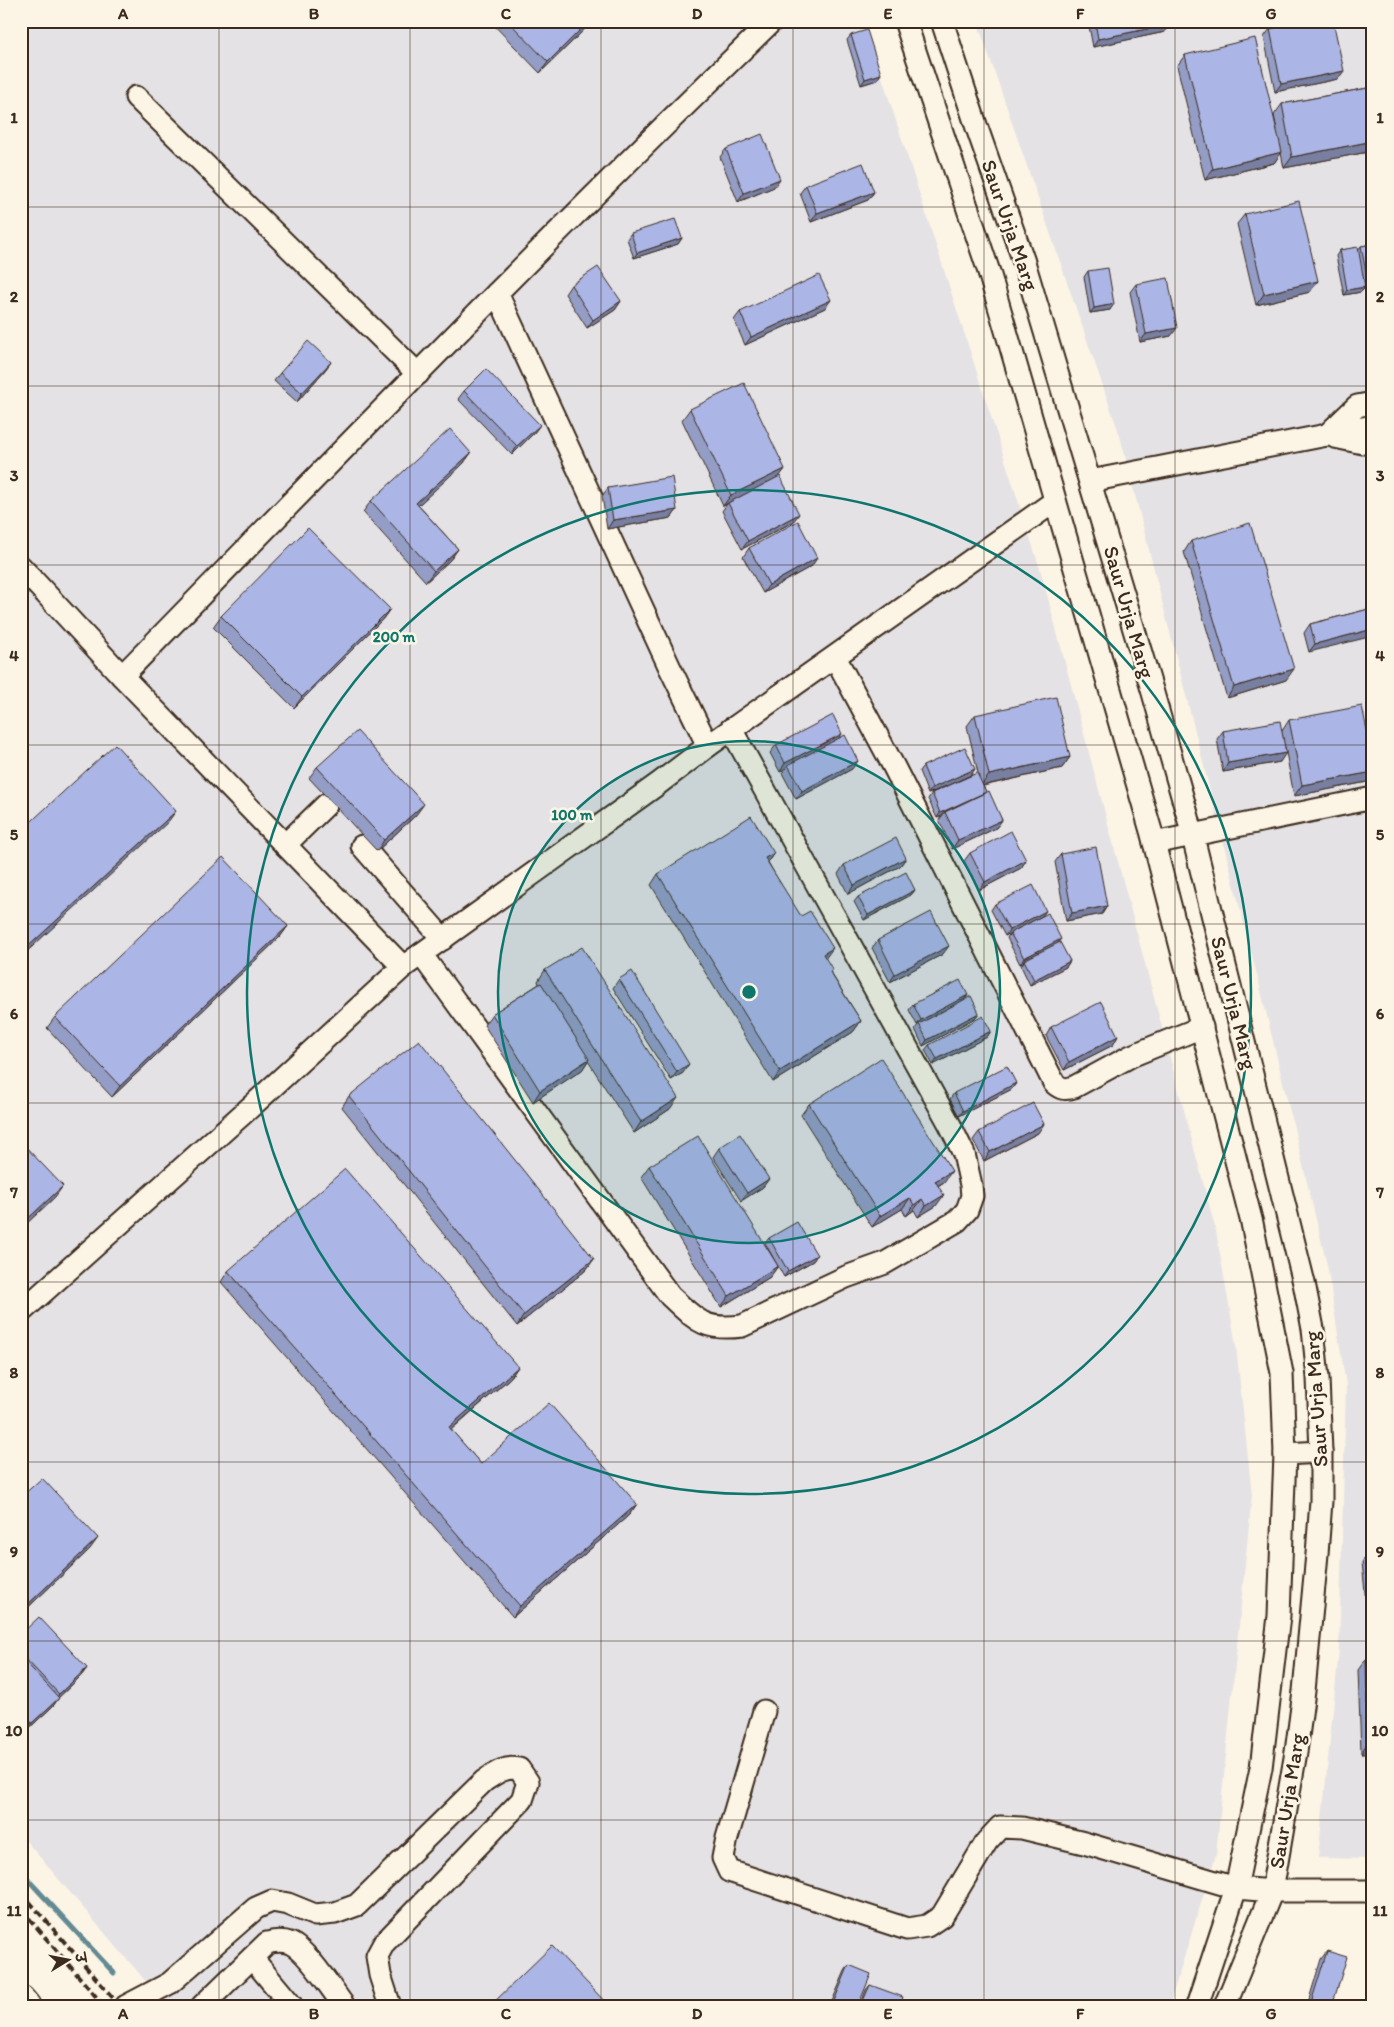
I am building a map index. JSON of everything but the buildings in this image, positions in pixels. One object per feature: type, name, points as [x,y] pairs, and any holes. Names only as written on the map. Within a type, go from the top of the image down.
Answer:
[{"type":"main road","points":[[21,2000],[26,2006]]},
{"type":"street","points":[[122,676],[498,293],[772,21]]},
{"type":"street","name":"Saur Urja Marg","points":[[905,21],[990,272],[1154,843],[1252,1223],[1282,1374],[1286,1454],[1279,1616],[1261,1768],[1236,1888],[1197,2006]]},
{"type":"street","name":"Saur Urja Marg","points":[[942,21],[1024,262],[1150,684],[1192,835],[1304,1282],[1313,1329],[1318,1378],[1321,1452],[1320,1500],[1317,1554],[1304,1691],[1296,1752],[1272,1891],[1226,2006]]},
{"type":"street","points":[[136,97],[418,374]]},
{"type":"street","points":[[498,293],[670,668],[708,746]]},
{"type":"street","points":[[1327,435],[1357,406],[1373,403]]},
{"type":"street","points":[[1090,481],[1373,426]]},
{"type":"street","points":[[1327,435],[1363,443],[1373,442]]},
{"type":"street","points":[[21,1312],[254,1104],[403,967],[708,746],[1056,500]]},
{"type":"street","points":[[21,567],[122,676],[403,967]]},
{"type":"street","points":[[835,657],[894,767],[1054,1083],[1059,1088],[1074,1087],[1131,1056],[1202,1027]]},
{"type":"street","points":[[421,954],[670,1296],[693,1317],[709,1326],[725,1328],[742,1326],[846,1277],[885,1262],[958,1220],[967,1210],[972,1196],[964,1154],[732,729]]},
{"type":"street","points":[[1154,843],[1373,798]]},
{"type":"street","points":[[285,845],[327,804]]},
{"type":"street","points":[[362,846],[442,939]]},
{"type":"street","points":[[1286,1454],[1321,1452]]},
{"type":"street","points":[[764,1711],[727,1838],[723,1858],[729,1871],[907,1929],[927,1926],[942,1916],[987,1841],[1000,1827],[1022,1828],[1084,1843],[1236,1888],[1272,1891],[1373,1891]]},
{"type":"street","points":[[126,2006],[170,1983],[256,1908],[272,1901],[288,1904],[316,1915],[335,1913],[357,1905],[484,1781],[498,1771],[510,1767],[518,1769],[528,1782],[522,1800],[384,1943],[378,1956],[380,1975],[390,2006]]},
{"type":"street","points":[[202,2006],[267,1943],[278,1940],[290,1943],[303,1952],[344,2006]]},
{"type":"street","points":[[252,1958],[292,2006]]},
{"type":"shaded area","points":[[21,21],[864,21],[1041,572],[1216,1231],[1236,1345],[1252,1495],[1216,1855],[1169,2006],[167,2006],[21,1835]]},
{"type":"shaded area","points":[[977,21],[1373,21],[1373,1859],[1318,1858],[1339,1650],[1346,1385],[1327,1265],[1259,983],[1120,436]]},
{"type":"waterway","points":[[21,1872],[114,1973]]},
{"type":"railway","points":[[21,1892],[120,2006]]},
{"type":"railway","points":[[21,1909],[104,2006]]}]
